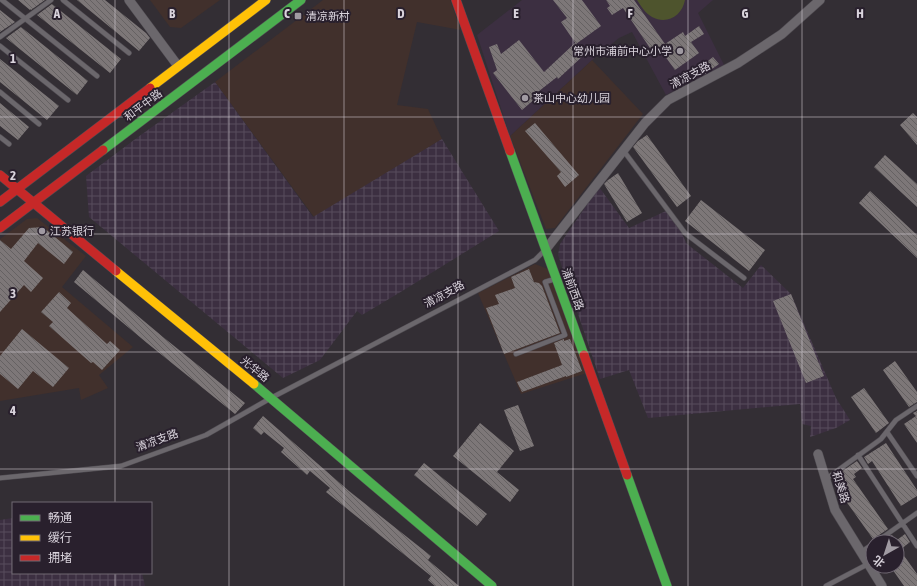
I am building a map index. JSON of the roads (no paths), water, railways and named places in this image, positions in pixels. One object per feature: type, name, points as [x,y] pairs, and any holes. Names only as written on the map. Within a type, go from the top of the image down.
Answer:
[{"type":"main road","name":"和平中路","points":[[0,202],[266,0]]},
{"type":"main road","name":"和平中路","points":[[0,228],[301,0]]},
{"type":"main road","name":"浦前西路","points":[[456,0],[667,586]]},
{"type":"main road","name":"光华路","points":[[0,175],[271,398],[492,586]]},
{"type":"street","points":[[129,0],[178,66]]},
{"type":"street","name":"清凉支路","points":[[546,249],[644,123],[668,100],[738,63],[782,34],[820,0]]},
{"type":"street","name":"和美路","points":[[818,454],[834,510],[865,559]]},
{"type":"street","name":"和美路","points":[[874,574],[882,586]]},
{"type":"lane","points":[[2,0],[97,76]]},
{"type":"lane","points":[[0,37],[51,0]]},
{"type":"lane","points":[[63,0],[129,53]]},
{"type":"lane","points":[[0,46],[68,100]]},
{"type":"lane","points":[[0,92],[39,124]]},
{"type":"lane","points":[[0,137],[9,144]]},
{"type":"lane","points":[[623,150],[685,233],[744,278]]},
{"type":"lane","name":"清凉支路","points":[[0,478],[121,466],[206,435],[271,398],[535,260],[546,249]]},
{"type":"lane","points":[[516,354],[565,335],[545,282],[557,278]]},
{"type":"lane","points":[[826,479],[881,439],[896,420],[917,406]]},
{"type":"lane","points":[[887,432],[917,476]]},
{"type":"lane","points":[[858,455],[917,546]]},
{"type":"lane","points":[[887,534],[917,513]]},
{"type":"lane","points":[[861,552],[865,549]]},
{"type":"lane","points":[[826,586],[865,566]]},
{"type":"place","name":"清凉新村","points":[[298,16]]},
{"type":"place","name":"常州市浦前中心小学","points":[[680,51]]},
{"type":"place","name":"茶山中心幼儿园","points":[[525,98]]},
{"type":"place","name":"江苏银行","points":[[42,231]]}]
